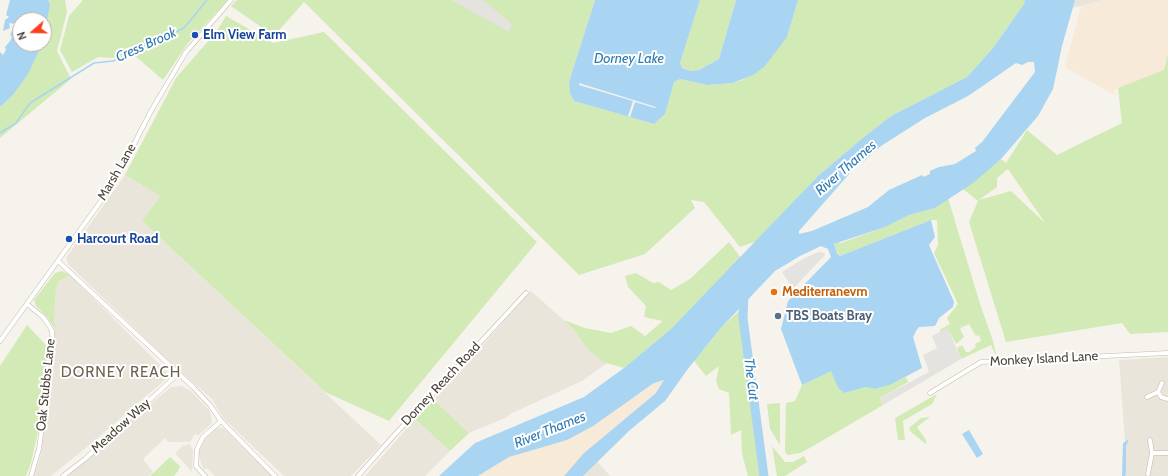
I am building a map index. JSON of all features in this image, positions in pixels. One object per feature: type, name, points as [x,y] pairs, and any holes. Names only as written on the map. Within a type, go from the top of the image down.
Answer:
[{"type":"street","name":"Marsh Lane","points":[[0,341],[114,183],[151,111],[186,52],[231,0]]},
{"type":"street","points":[[58,261],[210,405],[221,421],[275,476]]},
{"type":"street","name":"Dorney Reach Road","points":[[358,476],[526,293]]},
{"type":"street","name":"Oak Stubbs Lane","points":[[26,304],[43,317],[48,324],[52,331],[53,350],[39,449],[31,476]]},
{"type":"street","name":"Monkey Island Lane","points":[[930,393],[981,362],[1168,353]]},
{"type":"street","name":"Meadow Way","points":[[63,476],[85,459],[178,374]]},
{"type":"street","points":[[1147,397],[1158,392],[1162,383]]},
{"type":"street","points":[[1158,392],[1161,397],[1168,399]]},
{"type":"street","points":[[205,476],[196,466],[199,443],[221,421]]},
{"type":"street","points":[[194,440],[199,443]]},
{"type":"street","points":[[1148,474],[1152,453],[1150,440]]},
{"type":"street","points":[[1152,453],[1168,453]]},
{"type":"shaded area","points":[[451,0],[483,0],[512,24],[509,32]]},
{"type":"shaded area","points":[[1075,0],[1103,0],[1073,8]]},
{"type":"shaded area","points":[[1103,0],[1168,0],[1168,54],[1164,70],[1114,90],[1116,96],[1065,67],[1081,6]]},
{"type":"shaded area","points":[[125,175],[160,196],[142,221],[381,445],[351,476],[284,476],[223,418],[212,399],[176,368],[69,265],[66,258]]},
{"type":"shaded area","points":[[821,251],[821,253],[825,253],[825,255],[793,289],[782,272],[803,259]]},
{"type":"shaded area","points":[[70,275],[167,372],[166,379],[51,476],[33,476],[40,457],[56,350],[54,321],[56,289],[59,281]]},
{"type":"shaded area","points":[[531,291],[610,361],[582,381],[510,414],[505,418],[469,433],[434,400]]},
{"type":"shaded area","points":[[948,328],[959,355],[963,358],[883,405],[880,398],[929,372],[923,355],[937,348],[932,336]]},
{"type":"shaded area","points":[[1168,357],[1168,476],[1124,476],[1126,454],[1119,360]]},
{"type":"shaded area","points":[[665,380],[656,393],[584,453],[564,476],[478,476],[509,457],[567,440],[654,383]]},
{"type":"shaded area","points":[[181,386],[190,390],[210,411],[212,423],[199,435],[195,434],[190,442],[168,442],[165,438],[143,459],[153,472],[148,476],[65,476],[171,387]]},
{"type":"shaded area","points":[[415,419],[450,451],[425,476],[365,476]]},
{"type":"shaded area","points":[[216,427],[225,429],[272,476],[215,476],[207,468],[204,470],[199,457],[199,449],[203,441]]},
{"type":"shaded area","points":[[190,444],[193,451],[192,472],[175,453],[182,446]]},
{"type":"shaded area","points":[[597,461],[610,476],[583,476]]},
{"type":"green space","points":[[48,0],[65,0],[67,12],[57,51],[71,79],[0,138],[0,107],[13,95],[28,72],[38,52],[52,52],[52,12],[48,12],[50,5]]},
{"type":"green space","points":[[83,0],[228,0],[188,43],[163,80],[134,55],[154,46],[114,58],[98,57],[72,72],[60,50],[69,16]]},
{"type":"green space","points":[[237,0],[595,0],[569,82],[570,93],[574,101],[654,124],[665,114],[674,82],[680,79],[707,85],[733,83],[743,80],[787,37],[798,0],[1025,0],[1024,4],[993,48],[967,77],[891,116],[864,137],[819,175],[757,241],[740,247],[704,202],[691,200],[695,208],[645,254],[579,275],[304,2],[274,36],[231,6]]},
{"type":"green space","points":[[700,0],[736,0],[719,59],[699,70],[691,71],[682,68],[680,63]]},
{"type":"green space","points":[[226,16],[273,43],[324,32],[537,242],[389,421],[325,392],[142,221],[160,196],[125,175],[176,78],[217,31]]},
{"type":"green space","points":[[1168,54],[1168,332],[1130,334],[1122,323],[1006,342],[969,222],[978,201],[963,189],[1001,159],[1006,163],[1027,130],[1057,155],[1122,123],[1118,88],[1164,70]],"holes":[[[1008,169],[1045,223],[1011,191],[979,200],[997,187],[997,178]]]},
{"type":"green space","points":[[948,198],[997,358],[991,345],[963,358],[959,355],[957,348],[962,345],[966,352],[969,352],[976,347],[975,344],[981,341],[979,335],[976,336],[969,324],[963,327],[960,325],[962,328],[960,329],[964,337],[956,344],[948,329],[939,333],[941,329],[950,324],[947,318],[958,304],[934,253],[938,245],[937,220],[931,220],[840,256],[834,246],[836,242],[841,243],[885,227],[909,215],[935,208]]},
{"type":"green space","points":[[729,242],[741,258],[672,328],[624,368],[603,362],[587,348],[575,331],[564,320],[585,328],[611,333],[631,326],[645,336],[663,321],[644,317],[646,306],[628,287],[625,276],[636,273],[653,283],[659,282],[671,290],[690,279]]},
{"type":"green space","points":[[62,271],[70,275],[59,281],[56,289],[54,321],[56,330],[47,317],[36,306],[34,300],[55,273]]},
{"type":"green space","points":[[742,308],[745,310],[742,341],[760,476],[748,476],[742,454],[741,430],[731,435],[729,393],[719,389],[716,381],[719,366],[706,376],[694,361],[720,329]]},
{"type":"green space","points":[[27,325],[48,347],[39,427],[31,463],[26,476],[0,476],[0,366]]},
{"type":"green space","points":[[831,370],[838,388],[844,393],[866,387],[875,389],[890,385],[906,377],[908,382],[880,398],[883,405],[808,449],[800,453],[788,455],[785,452],[786,403],[795,401],[802,385]]},
{"type":"green space","points":[[937,394],[932,404],[903,421],[905,440],[898,440],[895,418]]},
{"type":"green space","points":[[434,400],[469,433],[450,451],[415,419]]},
{"type":"green space","points":[[780,403],[780,445],[770,429],[767,404]]},
{"type":"green space","points":[[930,417],[917,427],[926,440],[926,444],[911,432],[909,428],[921,418]]},
{"type":"green space","points":[[772,446],[785,462],[793,462],[804,456],[807,462],[785,476],[777,476]]},
{"type":"green space","points":[[170,457],[180,466],[174,476],[150,476]]},
{"type":"water","points":[[10,0],[48,0],[50,5],[49,12],[12,12],[12,24],[9,23],[10,28],[3,31],[5,20],[9,17],[6,15]]},
{"type":"water","name":"Dorney Lake","points":[[595,0],[700,0],[680,63],[682,68],[691,71],[699,70],[719,59],[736,0],[798,0],[787,37],[764,67],[753,75],[733,83],[707,85],[680,79],[674,82],[665,114],[654,124],[574,101],[570,93],[569,82]]},
{"type":"water","name":"River Thames","points":[[1025,0],[1075,0],[1062,46],[1053,89],[1038,116],[1001,159],[973,183],[935,208],[909,215],[885,227],[834,244],[837,253],[840,256],[931,220],[935,237],[929,245],[954,302],[953,307],[939,318],[935,326],[919,327],[913,337],[922,368],[890,385],[875,389],[866,387],[844,393],[838,388],[831,371],[802,385],[781,329],[788,301],[831,257],[828,249],[821,246],[800,256],[775,271],[720,329],[687,370],[665,401],[630,430],[583,476],[564,476],[584,453],[656,393],[664,380],[654,383],[593,426],[567,440],[509,457],[478,476],[439,476],[475,443],[584,397],[624,368],[672,328],[819,175],[891,116],[967,77],[993,48],[1024,4]],"holes":[[[1028,62],[1034,62],[1035,72],[982,142],[975,148],[976,151],[955,164],[939,167],[930,171],[930,174],[923,177],[922,175],[889,190],[868,207],[812,231],[799,234],[799,231],[857,165],[864,161],[881,146],[925,118],[968,96],[1016,63],[1022,65]]]},
{"type":"water","points":[[12,37],[12,52],[38,52],[28,74],[13,95],[0,107],[0,52],[3,55],[6,50],[5,47]]},
{"type":"water","points":[[969,430],[983,454],[977,458],[962,434]]},
{"type":"water","points":[[1129,439],[1126,446],[1126,473],[1125,476],[1122,476],[1123,443]]},
{"type":"pier","points":[[579,83],[656,107],[655,108],[635,102],[630,117],[628,116],[633,101],[579,85]]},
{"type":"waterway","name":"Cress Brook","points":[[0,133],[16,123],[30,103],[94,63],[113,61],[184,28],[207,0]]},
{"type":"waterway","name":"The Cut","points":[[744,293],[743,318],[764,476]]},
{"type":"place","name":"Elm View Farm","points":[[195,35]]},
{"type":"place","name":"Harcourt Road","points":[[69,239]]},
{"type":"place","name":"Mediterranevm","points":[[774,292]]},
{"type":"place","name":"TBS Boats Bray","points":[[778,316]]},
{"type":"district","name":"DORNEY REACH","points":[[121,373]]}]
